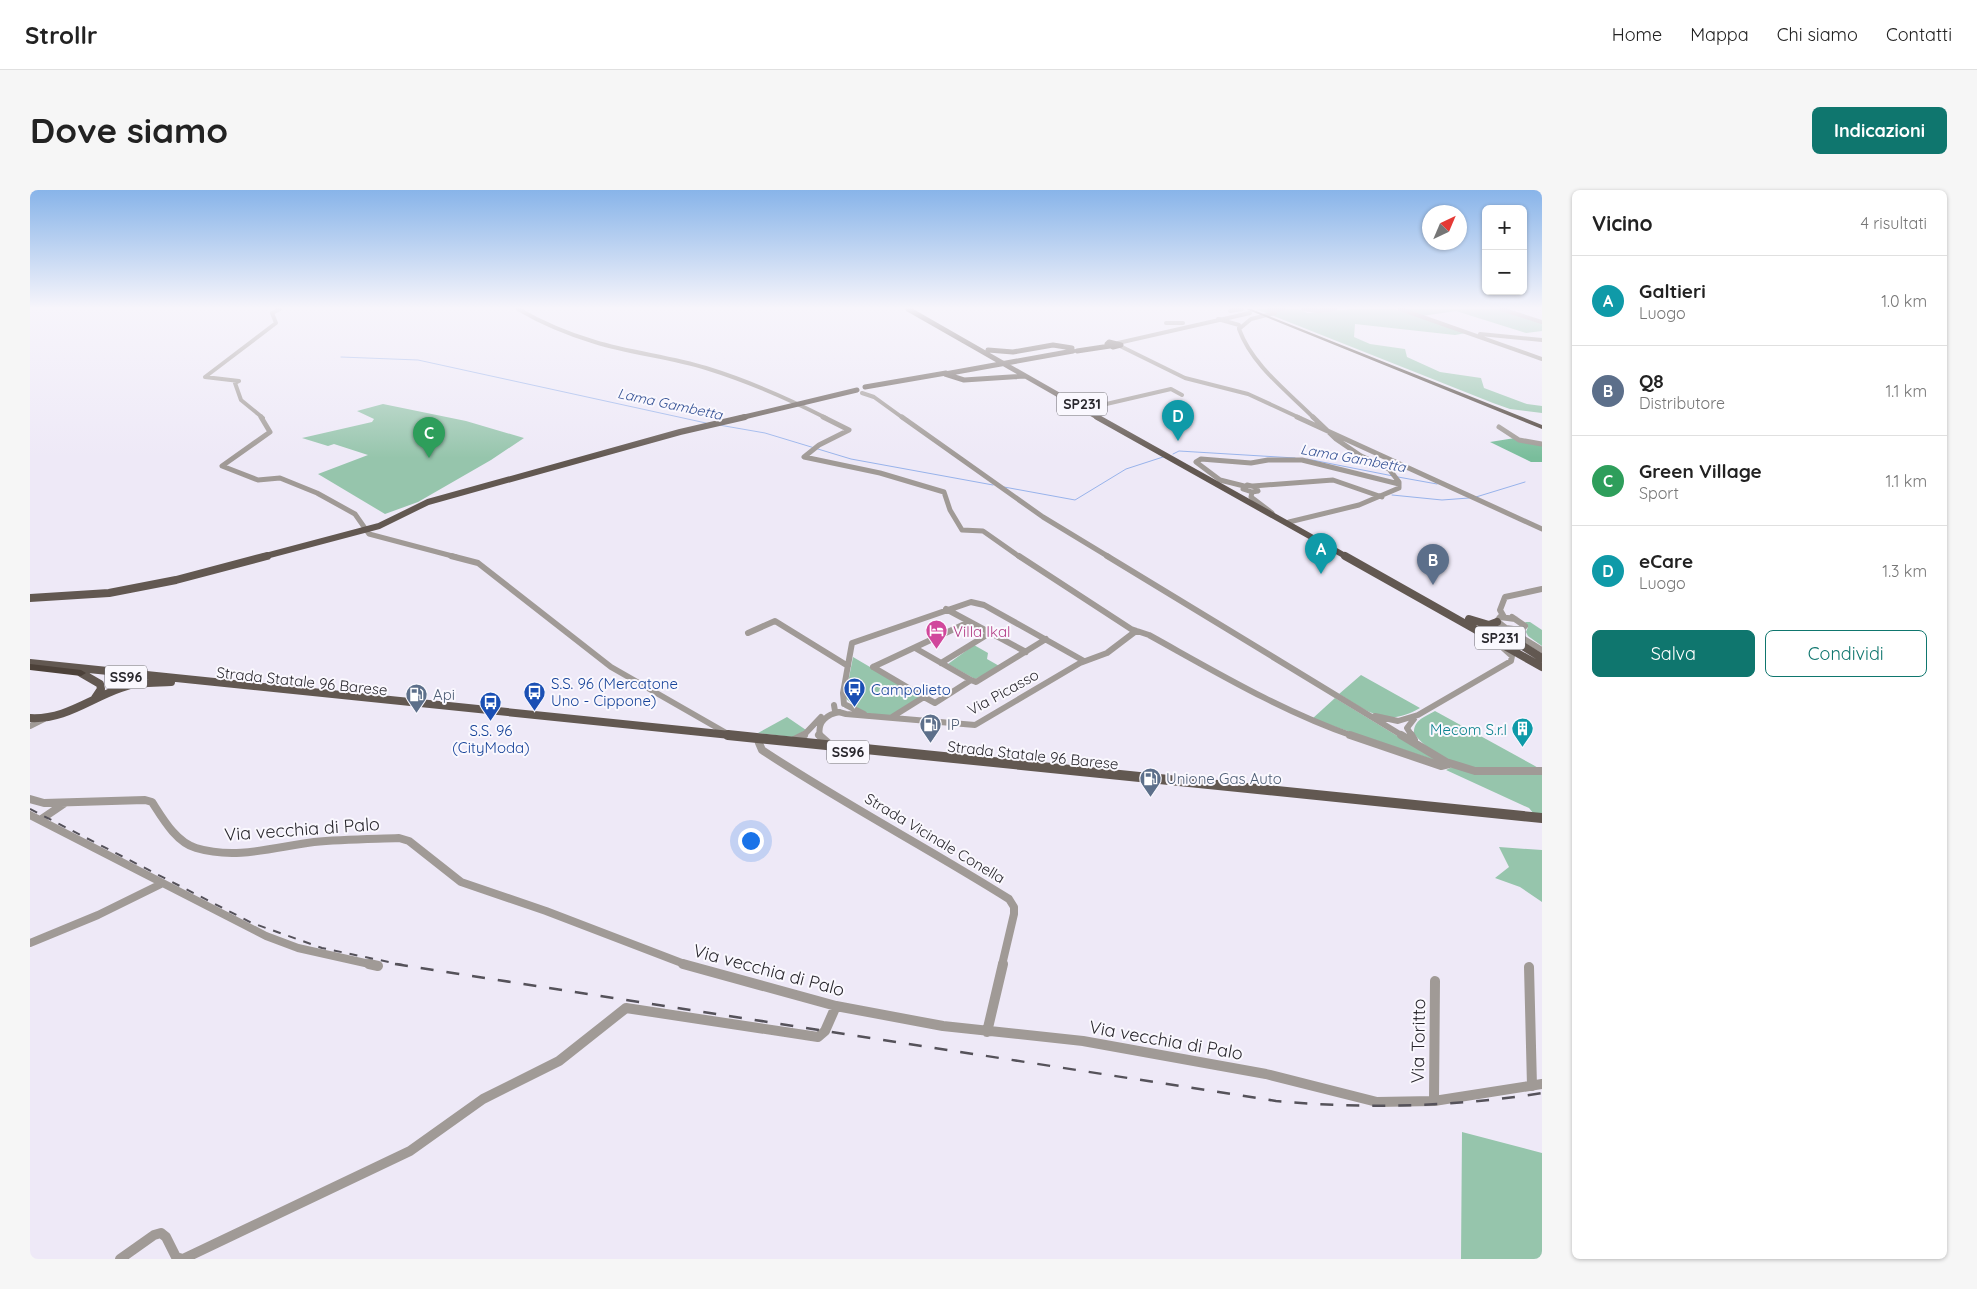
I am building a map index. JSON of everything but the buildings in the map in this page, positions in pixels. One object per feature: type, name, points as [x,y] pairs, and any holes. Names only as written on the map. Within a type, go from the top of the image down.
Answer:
[{"type":"highway","points":[[1373,359],[1542,426]]},
{"type":"highway","name":"Strada Statale 96 Barese","points":[[30,667],[81,673]]},
{"type":"main road","name":"SP231","points":[[1004,359],[1041,383],[1271,515],[1476,628],[1542,667]]},
{"type":"main road","name":"SP231","points":[[1004,359],[1209,477],[1457,613],[1542,663]]},
{"type":"main road","points":[[1007,359],[1012,363]]},
{"type":"main road","points":[[30,598],[96,595],[150,586],[388,523],[428,502],[680,432],[879,385],[930,376],[952,375],[968,369],[1031,359]]},
{"type":"main road","points":[[1002,376],[1010,371],[1012,363]]},
{"type":"main road","points":[[952,375],[966,380],[1023,376],[1041,383]]},
{"type":"main road","points":[[861,390],[872,393],[879,385]]},
{"type":"main road","points":[[1457,613],[1485,625],[1492,625],[1500,620]]},
{"type":"main road","points":[[1516,630],[1502,633],[1542,658]]},
{"type":"main road","name":"Strada Statale 96 Barese","points":[[30,663],[1523,818]]},
{"type":"main road","points":[[81,673],[100,684],[98,695],[92,702]]},
{"type":"main road","name":"Strada Statale 96 Barese","points":[[81,673],[759,743],[1523,818]]},
{"type":"main road","points":[[30,718],[44,719],[66,714],[114,690],[134,684],[171,682]]},
{"type":"main road","name":"SS96","points":[[1523,818],[1542,820]]},
{"type":"street","points":[[233,359],[205,377],[239,381],[235,383],[241,400],[264,418],[270,432],[222,466],[258,480],[280,478],[318,493],[355,514],[369,534],[478,563],[611,667],[730,735]]},
{"type":"street","points":[[666,359],[705,368],[782,395],[849,430],[814,448],[804,457],[880,473],[944,492],[950,510],[962,530],[984,531],[1062,586],[1136,631],[1149,635],[1244,689],[1312,721],[1441,766],[1449,764]]},
{"type":"street","points":[[1144,359],[1185,378],[1248,394],[1542,529]]},
{"type":"street","points":[[1256,359],[1336,439],[1347,448],[1388,469],[1396,477],[1399,484],[1399,488],[1383,497],[1325,515],[1289,522]]},
{"type":"street","points":[[1089,408],[1170,389],[1182,395]]},
{"type":"street","points":[[872,393],[1043,517],[1449,764],[1483,772],[1542,771]]},
{"type":"street","points":[[1499,427],[1519,440],[1542,444]]},
{"type":"street","points":[[1383,497],[1333,480],[1244,490],[1243,486],[1220,480],[1196,462],[1201,459],[1251,463],[1268,460],[1300,460],[1399,484]]},
{"type":"street","points":[[1209,477],[1229,485],[1243,486]]},
{"type":"street","points":[[1252,489],[1250,497],[1272,512]]},
{"type":"street","points":[[1500,620],[1502,601],[1510,595],[1542,589]]},
{"type":"street","points":[[835,746],[820,738],[818,728],[825,717],[847,710],[843,693],[852,643],[946,609],[972,602],[984,605],[1084,661]]},
{"type":"street","points":[[1501,606],[1525,626],[1524,629],[1516,630]]},
{"type":"street","points":[[946,609],[1026,652]]},
{"type":"street","points":[[1500,620],[1515,619]]},
{"type":"street","points":[[1500,620],[1516,630],[1519,636],[1542,649]]},
{"type":"street","points":[[748,634],[775,621],[848,666]]},
{"type":"street","points":[[969,622],[873,667],[935,703],[971,680]]},
{"type":"street","points":[[1391,729],[1394,724],[1406,722],[1513,660],[1512,656],[1476,628]]},
{"type":"street","name":"Via Picasso","points":[[839,712],[974,724],[1084,661],[1107,653],[1136,631]]},
{"type":"street","points":[[941,663],[990,633]]},
{"type":"street","points":[[914,648],[976,682],[1046,640]]},
{"type":"street","points":[[1506,665],[1521,660],[1542,667]]},
{"type":"street","points":[[786,741],[802,737],[834,705],[843,693]]},
{"type":"street","points":[[892,718],[924,697]]},
{"type":"street","points":[[834,705],[845,704],[869,716]]},
{"type":"street","points":[[834,705],[834,710],[839,712]]},
{"type":"street","points":[[1358,709],[1383,718],[1406,722]]},
{"type":"street","points":[[30,726],[44,719]]},
{"type":"street","points":[[1406,722],[1411,737],[1428,752]]},
{"type":"street","name":"Strada Vicinale Conella","points":[[759,743],[762,750],[815,785],[941,856],[1009,899],[1014,906],[1014,914],[988,1032]]},
{"type":"street","name":"Via vecchia di Palo","points":[[30,799],[44,803],[145,800],[152,802],[166,824],[181,839],[195,848],[219,852],[248,853],[315,842],[399,838],[409,841],[461,882],[546,911],[668,959],[726,978],[836,1006],[943,1026],[1083,1042],[1266,1074],[1377,1102],[1434,1101],[1542,1084]]},
{"type":"street","points":[[40,820],[66,803]]},
{"type":"street","points":[[30,815],[161,884],[266,936],[306,950],[378,966]]},
{"type":"street","points":[[30,943],[98,915],[161,884]]},
{"type":"street","points":[[1529,967],[1532,1086]]},
{"type":"street","name":"Via Toritto","points":[[1434,1101],[1435,981]]},
{"type":"street","points":[[120,1259],[154,1235],[161,1233],[166,1237],[176,1257],[182,1259],[192,1256],[410,1151],[483,1099],[559,1061],[626,1008],[813,1037],[821,1035],[825,1031],[836,1006]]},
{"type":"green space","points":[[1382,359],[1411,359],[1440,372],[1481,378],[1484,388],[1527,404],[1542,406],[1542,413],[1510,409]]},
{"type":"green space","points":[[383,404],[466,421],[524,438],[491,460],[418,502],[385,514],[318,474],[368,455],[334,444],[328,446],[302,438],[372,422],[374,419],[357,411]]},
{"type":"green space","points":[[1515,438],[1542,444],[1542,462],[1531,462],[1490,442]]},
{"type":"green space","points":[[1525,622],[1530,622],[1542,630],[1542,646],[1528,636],[1526,632],[1528,627]]},
{"type":"green space","points":[[974,645],[988,653],[987,659],[1001,667],[975,679],[948,664]]},
{"type":"green space","points":[[853,657],[921,697],[892,716],[864,713],[845,698]]},
{"type":"green space","points":[[1361,675],[1420,708],[1397,717],[1387,717],[1369,712],[1339,694]]},
{"type":"green space","points":[[1335,698],[1440,762],[1312,719]]},
{"type":"green space","points":[[1435,711],[1538,768],[1503,769],[1471,767],[1441,757],[1414,734],[1415,725]]},
{"type":"green space","points":[[787,717],[806,730],[793,737],[758,733]]},
{"type":"green space","points":[[1452,767],[1542,773],[1542,813],[1534,814],[1529,808],[1446,770]]},
{"type":"green space","points":[[1499,847],[1542,850],[1542,902],[1520,887],[1495,878],[1509,867]]},
{"type":"green space","points":[[1462,1132],[1542,1153],[1542,1259],[1461,1259]]},
{"type":"waterway","name":"Lama Gambetta","points":[[389,359],[418,360],[706,423]]},
{"type":"waterway","name":"Lama Gambetta","points":[[719,425],[765,433],[851,459],[993,485]]},
{"type":"waterway","name":"Lama Gambetta","points":[[1173,454],[1179,451],[1295,458]]},
{"type":"waterway","name":"Lama Gambetta","points":[[1004,487],[1075,500],[1126,469],[1163,457]]},
{"type":"waterway","name":"Lama Gambetta","points":[[1307,459],[1393,476]]},
{"type":"waterway","name":"Lama Gambetta","points":[[1398,477],[1437,484]]},
{"type":"waterway","points":[[1476,497],[1525,482]]},
{"type":"waterway","points":[[1392,495],[1442,500],[1469,498]]},
{"type":"railway","points":[[30,809],[252,923],[322,948],[403,965]]},
{"type":"railway","points":[[395,964],[1276,1101],[1376,1106],[1442,1104],[1542,1093]]},
{"type":"place","name":"eCare","points":[[1178,441]]},
{"type":"place","name":"Green Village","points":[[429,458]]},
{"type":"place","name":"Galtieri","points":[[1321,574]]},
{"type":"place","name":"Q8","points":[[1433,585]]},
{"type":"place","name":"Villa Ikal","points":[[937,650]]},
{"type":"place","name":"Campolieto","points":[[855,708]]},
{"type":"place","name":"S.S. 96 (Mercatone Uno - Cippone)","points":[[535,711]]},
{"type":"place","name":"Api","points":[[417,713]]},
{"type":"place","name":"S.S. 96 (CityModa)","points":[[491,721]]},
{"type":"place","name":"IP","points":[[931,743]]},
{"type":"place","name":"Mecom S.r.l","points":[[1523,748]]},
{"type":"place","name":"Unione Gas Auto","points":[[1150,797]]}]
